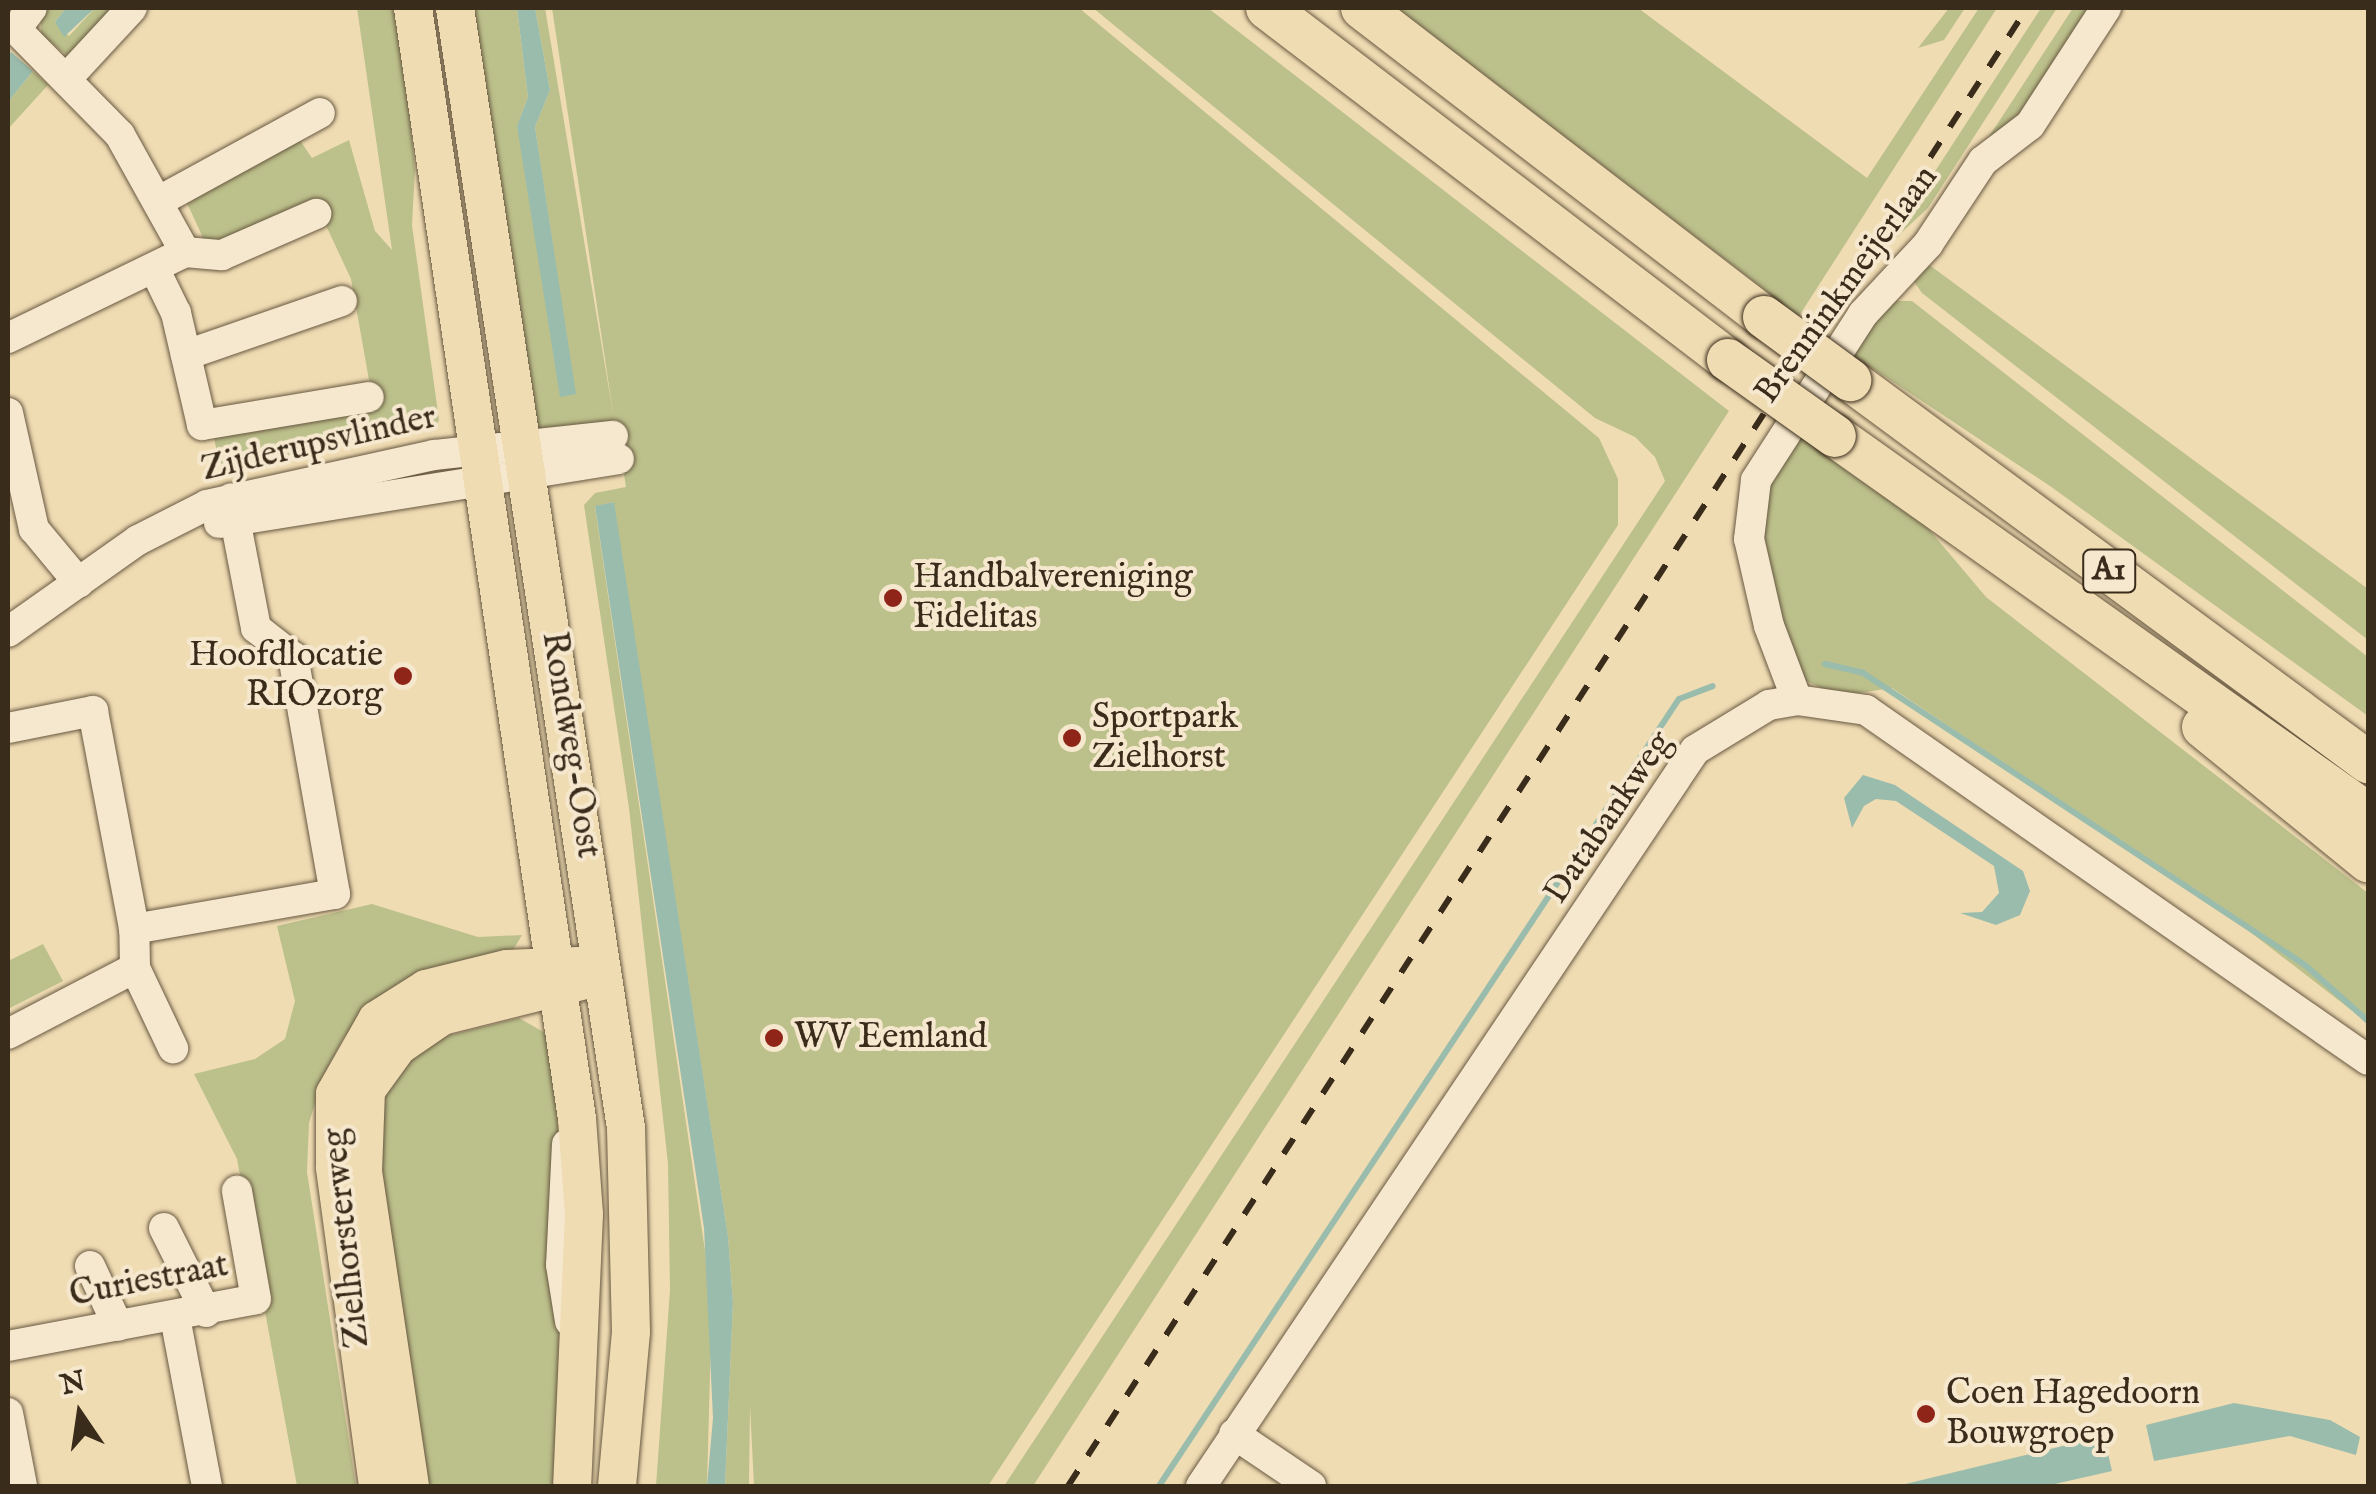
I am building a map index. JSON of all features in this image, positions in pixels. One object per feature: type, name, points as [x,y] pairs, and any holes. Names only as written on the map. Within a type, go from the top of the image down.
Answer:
[{"type":"highway","name":"A1","points":[[1267,8],[1728,360],[2368,814]]},
{"type":"highway","name":"A1","points":[[1362,8],[1764,317],[2368,762]]},
{"type":"highway","name":"A1","points":[[2041,585],[2258,774],[2368,861]]},
{"type":"main road","name":"Rondweg-Oost","points":[[413,8],[574,1096],[584,1214],[581,1352],[572,1486]]},
{"type":"main road","name":"Rondweg-Oost","points":[[455,8],[605,971],[632,1215],[631,1332],[617,1486]]},
{"type":"main road","name":"Zielhorsterweg","points":[[378,1486],[335,1168],[335,1094],[362,1038],[403,1001],[451,981],[559,977],[605,971]]},
{"type":"main road","name":"Zielhorsterweg","points":[[410,1486],[365,1190],[360,1134],[366,1090],[398,1046],[442,1016],[559,977]]},
{"type":"street","points":[[32,8],[16,29],[68,76],[120,135],[161,200],[185,252]]},
{"type":"street","points":[[68,76],[132,8]]},
{"type":"street","name":"Brenninkmeijerlaan","points":[[1798,700],[1769,626],[1748,539],[1756,480],[1864,314],[1928,244],[1983,161],[2030,125],[2106,8]]},
{"type":"street","points":[[161,200],[320,113]]},
{"type":"street","points":[[8,338],[155,270],[185,252],[222,254],[316,214]]},
{"type":"street","points":[[155,270],[186,355],[202,424],[369,398]]},
{"type":"street","points":[[186,355],[342,301]]},
{"type":"street","points":[[8,413],[34,529],[79,583]]},
{"type":"street","points":[[526,460],[616,447]]},
{"type":"street","name":"Zijderupsvlinder","points":[[8,632],[138,540],[233,509],[478,464],[526,460]]},
{"type":"street","points":[[134,929],[335,894],[294,657],[256,628],[233,509]]},
{"type":"street","name":"Databankweg","points":[[1201,1486],[1696,750],[1734,722],[1798,700],[1866,710],[2368,1060]]},
{"type":"street","points":[[8,728],[93,711],[134,929],[134,968],[174,1048]]},
{"type":"street","points":[[8,1034],[134,968]]},
{"type":"street","name":"Curiestraat","points":[[8,1346],[206,1312],[256,1299],[237,1191]]},
{"type":"street","points":[[164,1228],[206,1312]]},
{"type":"street","points":[[90,1266],[118,1326]]},
{"type":"street","points":[[175,1317],[207,1486]]},
{"type":"street","points":[[8,1412],[22,1486]]},
{"type":"street","points":[[1234,1434],[1311,1486]]},
{"type":"green space","points":[[40,8],[66,8],[55,22],[69,36],[95,8],[123,8],[71,58],[41,35]]},
{"type":"green space","points":[[357,8],[400,8],[415,170],[412,225],[439,420],[433,431],[407,428],[221,472],[214,438],[374,408],[351,279],[322,217],[223,248],[205,242],[187,203],[193,201],[190,192],[295,133],[312,158],[349,140],[375,231],[392,250]]},
{"type":"green space","name":"Sportpark Zielhorst","points":[[472,8],[517,8],[528,97],[517,126],[575,393],[535,127],[550,90],[535,8],[545,8],[614,419],[552,8],[1079,8],[1599,438],[1618,479],[1618,525],[988,1486],[754,1486],[750,1405],[749,1486],[725,1486],[733,1303],[728,1236],[613,502],[595,507],[712,1298],[707,1486],[656,1486],[670,1290],[668,1164],[629,808],[584,505],[595,493],[626,487],[616,424],[547,433],[536,428]]},
{"type":"green space","points":[[1093,8],[1208,8],[1729,411],[1033,1486],[1004,1486],[1665,481],[1655,457],[1635,437],[1595,418]]},
{"type":"green space","points":[[1396,8],[1638,8],[1867,178],[1979,8],[1997,8],[1799,316]]},
{"type":"green space","points":[[1949,8],[1965,8],[1944,40],[1918,48]]},
{"type":"green space","points":[[2041,8],[2057,8],[1928,208],[1886,247]]},
{"type":"green space","points":[[2073,8],[2099,8],[2023,124],[1979,152]]},
{"type":"green space","points":[[33,71],[48,85],[8,129],[8,102]]},
{"type":"green space","points":[[1924,261],[2368,589],[2368,640],[1922,293],[1912,279]]},
{"type":"green space","points":[[1891,301],[1912,301],[2368,657],[2368,716],[2050,486],[1845,350]]},
{"type":"green space","points":[[1804,415],[1878,469],[1986,597],[2368,893],[2368,1023],[2218,907],[1892,688],[1839,696],[1795,676],[1770,606],[1758,509]]},
{"type":"green space","points":[[372,904],[478,937],[522,935],[508,959],[372,1005],[344,1037],[323,1077],[309,1123],[307,1172],[356,1486],[297,1486],[237,1159],[194,1074],[255,1059],[285,1039],[295,1001],[277,926]]},
{"type":"green space","points":[[43,944],[63,981],[8,1009],[8,961]]},
{"type":"green space","points":[[519,1018],[547,1034],[568,1159],[554,1486],[416,1486],[368,1132],[392,1072],[434,1039]]},
{"type":"shaded area","points":[[66,8],[95,8],[64,37],[55,22]]},
{"type":"shaded area","points":[[517,8],[535,8],[550,90],[535,127],[576,394],[560,397],[517,126],[528,97]]},
{"type":"shaded area","points":[[11,52],[33,71],[8,102],[8,56]]},
{"type":"shaded area","points":[[614,502],[728,1236],[733,1303],[725,1486],[707,1486],[713,1418],[704,1228],[595,506]]},
{"type":"shaded area","points":[[1863,775],[1895,785],[2023,871],[2030,891],[2020,915],[1996,925],[1960,913],[1982,912],[1999,893],[1994,866],[1896,801],[1876,799],[1864,806],[1852,828],[1844,798]]},
{"type":"shaded area","points":[[2234,1403],[2330,1420],[2360,1437],[2356,1455],[2290,1436],[2154,1461],[2146,1425]]},
{"type":"shaded area","points":[[2104,1436],[2112,1471],[2046,1486],[1897,1486]]},
{"type":"waterway","points":[[1825,664],[1863,673],[2305,965],[2368,1021]]},
{"type":"waterway","points":[[1159,1486],[1679,699],[1713,686]]},
{"type":"railway","points":[[1068,1486],[2027,8]]},
{"type":"place","name":"Handbalvereniging Fidelitas","points":[[893,598]]},
{"type":"place","name":"Hoofdlocatie RIOzorg","points":[[403,676]]},
{"type":"place","name":"Sportpark Zielhorst","points":[[1072,738]]},
{"type":"place","name":"WV Eemland","points":[[774,1038]]},
{"type":"place","name":"Coen Hagedoorn Bouwgroep","points":[[1926,1414]]}]
